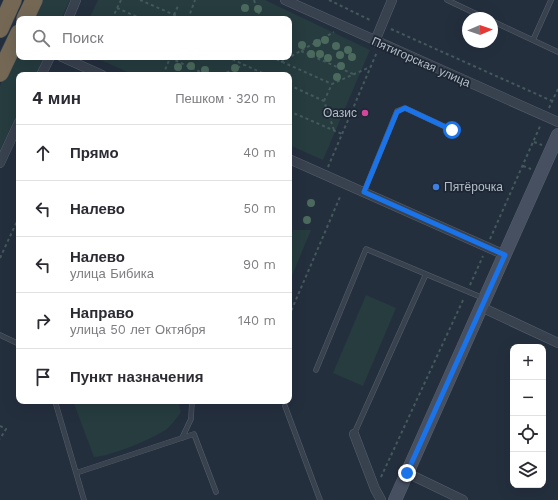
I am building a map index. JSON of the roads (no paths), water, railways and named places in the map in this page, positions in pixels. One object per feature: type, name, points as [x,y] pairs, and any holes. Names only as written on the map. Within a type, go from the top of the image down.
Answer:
[{"type":"highway","points":[[0,29],[13,0]]},
{"type":"highway","points":[[27,16],[34,0]]},
{"type":"highway","points":[[0,73],[16,39]]},
{"type":"main road","points":[[395,500],[558,135]]},
{"type":"street","points":[[69,16],[76,0]]},
{"type":"street","name":"Пятигорская улица","points":[[285,0],[558,122]]},
{"type":"street","points":[[375,41],[392,0]]},
{"type":"street","points":[[43,72],[49,60]]},
{"type":"street","points":[[69,60],[95,72]]},
{"type":"street","points":[[0,162],[16,134]]},
{"type":"street","points":[[292,160],[505,255]]},
{"type":"street","points":[[483,303],[558,343]]},
{"type":"street","points":[[354,434],[375,489],[381,500]]},
{"type":"street","points":[[407,473],[463,500]]},
{"type":"lane","points":[[446,0],[472,12]]},
{"type":"lane","points":[[533,40],[551,0]]},
{"type":"lane","points":[[498,24],[558,52]]},
{"type":"lane","points":[[364,192],[397,112],[405,108],[452,130]]},
{"type":"lane","points":[[316,370],[366,249],[426,274],[483,303]]},
{"type":"lane","points":[[354,434],[426,274]]},
{"type":"lane","points":[[0,335],[16,343]]},
{"type":"lane","points":[[56,404],[84,500]]},
{"type":"lane","points":[[182,438],[191,418],[192,404]]},
{"type":"lane","points":[[285,406],[320,500]]},
{"type":"lane","points":[[76,473],[194,434],[216,492]]},
{"type":"place","name":"Оазис","points":[[365,113]]},
{"type":"place","name":"Пятёрочка","points":[[436,187]]}]
